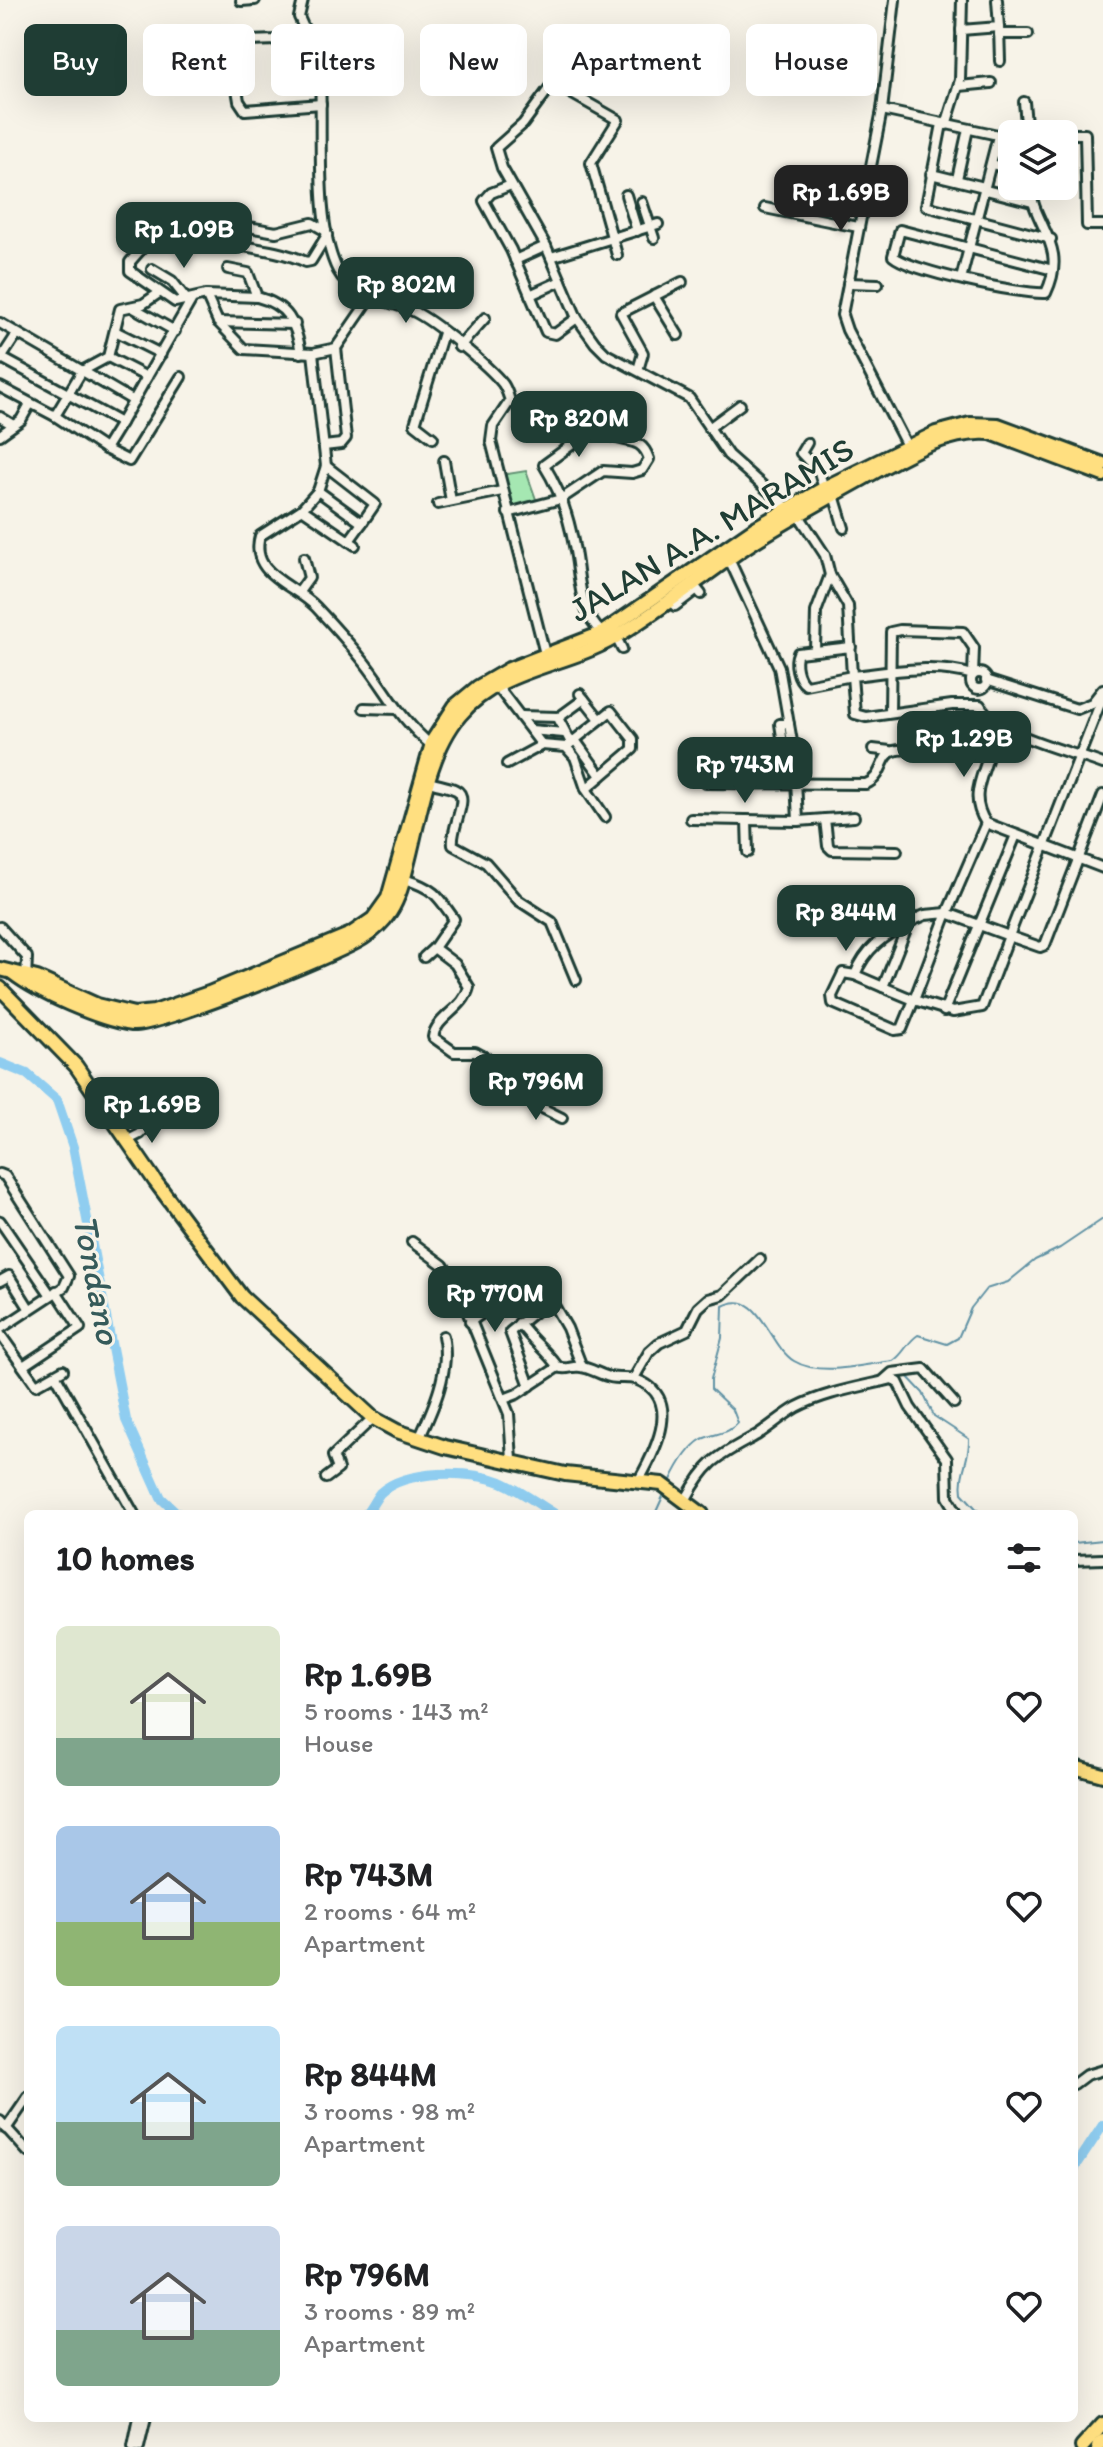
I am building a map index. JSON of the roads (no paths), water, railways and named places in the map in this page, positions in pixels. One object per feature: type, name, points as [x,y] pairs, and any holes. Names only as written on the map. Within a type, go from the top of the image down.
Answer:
[{"type":"highway","name":"JALAN A.A. MARAMIS","points":[[829,492],[907,446],[954,427],[991,424],[1103,464]]},
{"type":"highway","points":[[698,1510],[662,1484],[577,1477],[419,1439],[373,1418],[242,1297],[76,1066],[2,991],[17,976],[52,997],[134,1024],[167,1018],[363,938],[390,913],[404,879],[435,760],[451,727],[475,700],[497,686],[619,643],[662,600],[729,559],[793,511],[904,456],[949,438],[972,433],[1002,436],[1103,475]]},
{"type":"highway","name":"JALAN A.A. MARAMIS","points":[[210,998],[330,945],[373,919],[392,891],[431,745],[455,706],[478,687],[509,669],[602,633],[662,600],[793,511]]},
{"type":"highway","points":[[1078,1768],[1103,1775]]},
{"type":"highway","points":[[1082,2447],[1103,2424]]},
{"type":"highway","points":[[1098,2447],[1103,2441]]},
{"type":"street","points":[[241,1],[255,0]]},
{"type":"street","points":[[302,0],[299,17],[302,24]]},
{"type":"street","points":[[895,0],[882,110],[842,315],[907,446]]},
{"type":"street","points":[[962,0],[959,86],[952,97],[944,125],[926,206],[1051,239]]},
{"type":"street","points":[[997,0],[1000,61]]},
{"type":"street","points":[[961,30],[1028,34]]},
{"type":"street","points":[[617,255],[591,163],[618,120],[552,83],[523,124],[496,148],[511,185],[546,246],[577,318],[601,349],[689,398],[728,455],[793,511],[825,555],[830,575],[848,606],[855,714],[866,717],[952,705],[980,705]]},
{"type":"street","points":[[959,86],[991,83]]},
{"type":"street","points":[[237,96],[245,110],[321,104]]},
{"type":"street","points":[[320,96],[327,233],[341,276],[371,297],[414,312],[492,372],[507,391],[510,401],[491,433],[502,491],[545,654]]},
{"type":"street","points":[[1024,102],[1026,120]]},
{"type":"street","points":[[882,110],[998,136],[961,279]]},
{"type":"street","points":[[957,179],[968,129]]},
{"type":"street","points":[[1078,134],[1085,134],[1087,225],[1103,225]]},
{"type":"street","points":[[992,164],[998,166]]},
{"type":"street","points":[[931,174],[1032,202],[1051,239],[1053,270],[1049,288],[1041,293],[961,279],[897,259],[893,254],[900,230],[970,251],[1053,270]]},
{"type":"street","points":[[511,185],[491,193],[484,201],[515,260],[547,334],[555,334],[577,318]]},
{"type":"street","points":[[626,195],[637,231]]},
{"type":"street","points":[[642,202],[654,226],[654,238]]},
{"type":"street","points":[[765,208],[858,227]]},
{"type":"street","points":[[168,212],[205,229],[211,240],[222,238],[233,245],[257,247],[306,262],[311,261],[327,233]]},
{"type":"street","points":[[191,222],[205,219],[276,232],[312,223],[327,233]]},
{"type":"street","points":[[551,257],[654,226]]},
{"type":"street","points":[[150,239],[130,262],[129,268],[159,293],[175,302],[206,295],[257,297],[279,305],[295,324],[301,353]]},
{"type":"street","points":[[515,260],[546,246]]},
{"type":"street","points":[[152,269],[172,281],[189,299]]},
{"type":"street","points":[[228,269],[248,273],[257,297]]},
{"type":"street","points":[[530,295],[561,281]]},
{"type":"street","points":[[638,370],[643,353],[621,313],[682,282]]},
{"type":"street","points":[[848,283],[878,284]]},
{"type":"street","points":[[55,416],[82,371],[108,357],[118,312],[124,307],[149,302],[159,293]]},
{"type":"street","points":[[206,295],[218,322],[244,349],[313,353],[336,348]]},
{"type":"street","points":[[654,296],[678,335]]},
{"type":"street","points":[[324,446],[341,444],[346,438],[336,348],[371,297]]},
{"type":"street","points":[[105,449],[175,331],[189,299]]},
{"type":"street","points":[[132,307],[175,331]]},
{"type":"street","points":[[459,347],[485,318]]},
{"type":"street","points":[[218,322],[295,324]]},
{"type":"street","points":[[0,323],[134,401]]},
{"type":"street","points":[[115,331],[161,354]]},
{"type":"street","points":[[433,438],[415,424],[443,333]]},
{"type":"street","points":[[17,334],[0,359],[121,423]]},
{"type":"street","points":[[313,353],[326,466],[318,491],[302,509],[260,536],[257,547],[265,570],[299,592],[364,661],[407,724],[431,745]]},
{"type":"street","points":[[108,357],[147,377]]},
{"type":"street","points":[[0,387],[129,461],[181,377]]},
{"type":"street","points":[[0,435],[23,418],[30,404]]},
{"type":"street","points":[[709,428],[740,405]]},
{"type":"street","points":[[0,417],[13,425]]},
{"type":"street","points":[[508,513],[561,499],[603,471],[632,473],[642,470],[649,459],[644,446],[613,438],[603,430],[581,438],[544,465],[561,499],[574,546],[583,605],[602,633]]},
{"type":"street","points":[[807,443],[801,453],[819,472],[844,528]]},
{"type":"street","points":[[444,461],[451,501]]},
{"type":"street","points":[[302,509],[352,543],[376,501],[326,466]]},
{"type":"street","points":[[318,491],[362,523]]},
{"type":"street","points":[[438,504],[502,491]]},
{"type":"street","points":[[299,592],[309,578],[304,558]]},
{"type":"street","points":[[729,559],[777,662],[782,737]]},
{"type":"street","points":[[815,650],[816,615],[830,575]]},
{"type":"street","points":[[662,600],[675,606],[697,589],[701,594]]},
{"type":"street","points":[[890,713],[891,632],[956,631],[966,635],[974,648],[971,682],[987,717],[992,746],[975,800],[978,810],[986,823],[1103,868]]},
{"type":"street","points":[[851,647],[796,655],[798,672],[804,684],[941,667],[973,675],[983,674],[986,680],[1077,709],[1092,703],[1103,689]]},
{"type":"street","points":[[975,688],[982,688],[986,680]]},
{"type":"street","points":[[497,686],[542,745]]},
{"type":"street","points":[[520,716],[558,717],[582,696],[599,718]]},
{"type":"street","points":[[986,823],[947,913],[914,1000],[900,1030],[836,1006],[832,1000],[840,977],[845,972],[855,975],[914,1000],[944,1011],[982,1007],[1103,696]]},
{"type":"street","points":[[364,708],[396,709]]},
{"type":"street","points":[[507,764],[542,745],[570,743],[599,718],[609,711],[614,712],[634,745],[586,789]]},
{"type":"street","points":[[558,717],[586,789],[605,817]]},
{"type":"street","points":[[987,717],[1027,737],[1103,764]]},
{"type":"street","points":[[780,724],[796,783],[798,821]]},
{"type":"street","points":[[531,730],[564,733]]},
{"type":"street","points":[[570,743],[601,776]]},
{"type":"street","points":[[873,749],[927,749]]},
{"type":"street","points":[[706,783],[870,783],[879,775],[891,751]]},
{"type":"street","points":[[429,782],[462,794],[463,802],[452,831],[453,845],[486,863],[518,900],[552,922],[576,980]]},
{"type":"street","points":[[855,975],[865,954],[884,936],[925,915],[947,913],[1040,947],[1045,945],[1103,795]]},
{"type":"street","points":[[691,819],[798,821],[854,817]]},
{"type":"street","points":[[825,819],[828,846],[832,850],[897,851]]},
{"type":"street","points":[[747,821],[748,852]]},
{"type":"street","points":[[944,1011],[1016,835]]},
{"type":"street","points":[[404,879],[427,886],[437,893],[454,919],[424,957]]},
{"type":"street","points":[[883,987],[909,922]]},
{"type":"street","points":[[0,927],[27,957],[17,976]]},
{"type":"street","points":[[884,936],[901,943]]},
{"type":"street","points":[[434,948],[463,973],[469,989],[462,1003],[435,1029],[433,1037],[454,1052],[477,1053],[488,1059],[511,1084],[540,1107],[562,1118]]},
{"type":"street","points":[[128,1140],[140,1134],[151,1121]]},
{"type":"street","points":[[0,1174],[5,1176],[69,1272],[68,1282],[1,1330],[39,1385],[60,1373],[132,1510]]},
{"type":"street","points":[[0,1221],[80,1328],[23,1366]]},
{"type":"street","points":[[412,1242],[449,1273],[504,1399],[509,1414],[512,1460]]},
{"type":"street","points":[[634,1378],[649,1352],[659,1343],[687,1330],[698,1308],[708,1299],[722,1295],[760,1259]]},
{"type":"street","points":[[0,1281],[9,1276],[29,1308]]},
{"type":"street","points":[[470,1322],[508,1294]]},
{"type":"street","points":[[530,1386],[510,1332],[548,1301],[552,1302],[567,1328],[582,1367]]},
{"type":"street","points":[[519,1323],[536,1347],[547,1352],[558,1367],[566,1370],[582,1367],[608,1377],[634,1378],[654,1393],[663,1411],[657,1445],[639,1480]]},
{"type":"street","points":[[419,1439],[434,1408],[443,1369],[443,1336]]},
{"type":"street","points":[[504,1399],[558,1367]]},
{"type":"street","points":[[883,1382],[892,1373],[924,1369],[954,1403]]},
{"type":"street","points":[[686,1499],[704,1469],[721,1453],[755,1436],[799,1406],[827,1395],[892,1379],[898,1382],[910,1407],[947,1459],[948,1497],[956,1510]]},
{"type":"street","points":[[326,1478],[338,1468],[333,1456],[373,1418]]},
{"type":"street","points":[[1078,1560],[1103,1559]]},
{"type":"street","points":[[1078,2081],[1103,2070]]},
{"type":"street","points":[[24,2101],[3,2125],[24,2148]]},
{"type":"street","points":[[133,2447],[144,2422]]},
{"type":"street","points":[[139,2447],[145,2422]]},
{"type":"waterway","name":"Tondano","points":[[0,1063],[27,1074],[57,1100],[73,1147],[126,1420],[161,1498],[174,1510]]},
{"type":"waterway","points":[[670,1482],[692,1447],[702,1439],[738,1423],[733,1410],[711,1389],[722,1338],[723,1306],[736,1302],[746,1304],[763,1320],[785,1353],[805,1366],[829,1369],[893,1361],[918,1335],[947,1344],[958,1338],[971,1308],[986,1289],[1008,1282],[1035,1260],[1060,1248],[1103,1219]]},
{"type":"waterway","points":[[905,1374],[923,1393],[934,1416],[969,1439],[962,1493],[977,1510]]},
{"type":"waterway","name":"Tondano","points":[[369,1510],[380,1493],[391,1485],[406,1479],[439,1474],[473,1475],[501,1482],[549,1510]]},
{"type":"waterway","points":[[657,1510],[665,1492]]},
{"type":"waterway","points":[[1078,1543],[1103,1540]]},
{"type":"waterway","name":"Tondano","points":[[1078,2163],[1103,2125]]}]
